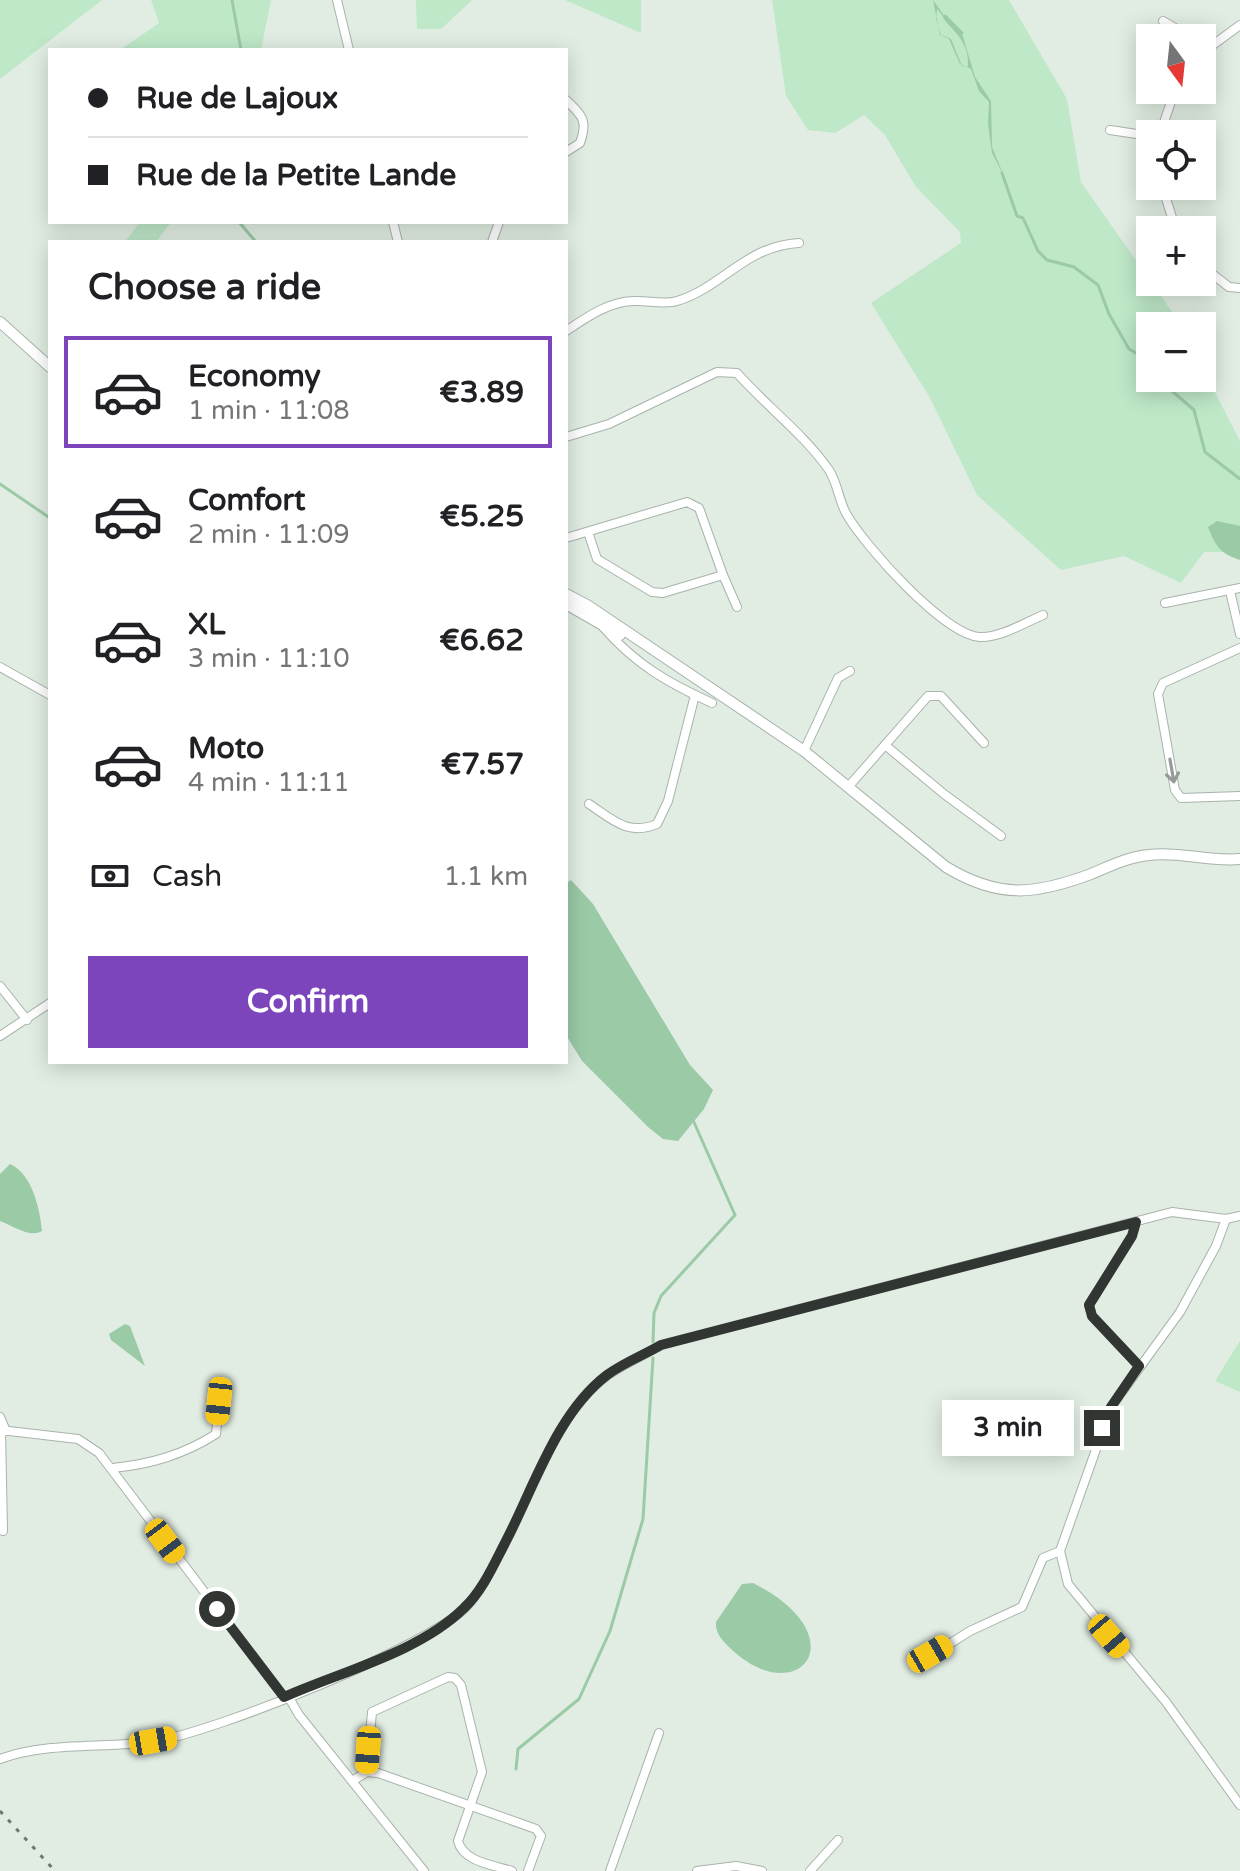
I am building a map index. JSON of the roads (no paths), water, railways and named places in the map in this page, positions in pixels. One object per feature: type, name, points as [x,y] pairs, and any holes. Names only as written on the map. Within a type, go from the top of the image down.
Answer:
[{"type":"street","points":[[337,0],[349,48]]},
{"type":"street","points":[[1163,21],[1168,24]]},
{"type":"street","points":[[1216,40],[1240,25]]},
{"type":"street","points":[[568,102],[584,117],[587,126],[580,143],[568,151]]},
{"type":"street","points":[[1110,130],[1136,134]]},
{"type":"street","points":[[568,330],[597,310],[630,301],[674,302],[692,295],[756,252],[781,244],[799,243]]},
{"type":"street","points":[[1216,277],[1229,287],[1240,288]]},
{"type":"street","points":[[0,322],[48,365]]},
{"type":"street","points":[[568,436],[609,424],[717,372],[737,373],[807,443],[830,472],[844,511],[863,540],[938,614],[965,632],[982,637],[1043,615]]},
{"type":"street","points":[[568,537],[687,502],[699,508],[737,607]]},
{"type":"street","points":[[588,532],[597,559],[652,592],[663,593],[723,575]]},
{"type":"street","points":[[1165,603],[1240,588]]},
{"type":"street","points":[[1230,591],[1240,634]]},
{"type":"street","points":[[568,595],[804,751],[946,867],[973,883],[997,890],[1053,887],[1131,857],[1154,854],[1221,861],[1240,859]]},
{"type":"street","points":[[568,605],[681,670]]},
{"type":"street","points":[[601,624],[624,651],[670,684],[712,703]]},
{"type":"street","points":[[1240,648],[1163,683],[1158,694],[1175,790],[1181,798],[1240,796]]},
{"type":"street","points":[[0,667],[48,694]]},
{"type":"street","points":[[670,684],[681,670]]},
{"type":"street","points":[[804,751],[838,678],[850,671]]},
{"type":"street","points":[[589,804],[627,830],[643,830],[657,824],[668,801],[695,695]]},
{"type":"street","points":[[849,786],[928,696],[941,696],[984,743]]},
{"type":"street","points":[[885,745],[1001,836]]},
{"type":"street","points":[[0,986],[27,1020]]},
{"type":"street","points":[[0,1036],[48,1004]]},
{"type":"street","points":[[0,1759],[26,1752],[184,1736],[438,1630],[466,1607],[485,1580],[554,1445],[579,1405],[606,1376],[661,1345],[1172,1212],[1226,1219],[1240,1216]]},
{"type":"street","points":[[1226,1219],[1216,1246],[1180,1312],[1111,1407],[1060,1551],[1068,1584],[1166,1702],[1240,1805]]},
{"type":"street","points":[[1136,1222],[1132,1236],[1089,1305],[1092,1316],[1139,1366]]},
{"type":"street","points":[[113,1468],[149,1464],[195,1448],[216,1434],[219,1401]]},
{"type":"street","points":[[0,1417],[3,1430],[3,1531]]},
{"type":"street","points":[[3,1430],[78,1439],[113,1468],[424,1871]]},
{"type":"street","points":[[919,1663],[970,1631],[1022,1607],[1043,1558],[1060,1551]]},
{"type":"street","points":[[367,1772],[372,1712],[448,1677],[455,1678],[461,1685],[482,1765],[472,1807],[458,1841],[460,1848],[469,1857],[512,1871]]},
{"type":"street","points":[[610,1871],[659,1733]]},
{"type":"street","points":[[352,1781],[367,1772],[378,1773],[536,1829],[541,1836],[528,1871]]},
{"type":"street","points":[[810,1871],[838,1840]]},
{"type":"street","points":[[697,1871],[736,1866],[762,1871]]},
{"type":"waterway","points":[[232,0],[241,48]]},
{"type":"waterway","points":[[945,16],[962,33]]},
{"type":"waterway","points":[[1002,173],[1017,216],[1023,218],[1038,251],[1047,260],[1074,267],[1098,285],[1109,314],[1129,349],[1136,353]]},
{"type":"waterway","points":[[241,224],[254,240]]},
{"type":"waterway","points":[[1173,392],[1194,410],[1205,452],[1240,479]]},
{"type":"waterway","points":[[0,484],[48,517]]},
{"type":"waterway","points":[[653,1342],[654,1313],[661,1296],[735,1215],[693,1120]]},
{"type":"waterway","points":[[516,1769],[518,1749],[579,1699],[610,1631],[643,1519],[653,1358]]},
{"type":"railway","points":[[0,1811],[55,1871]]}]
